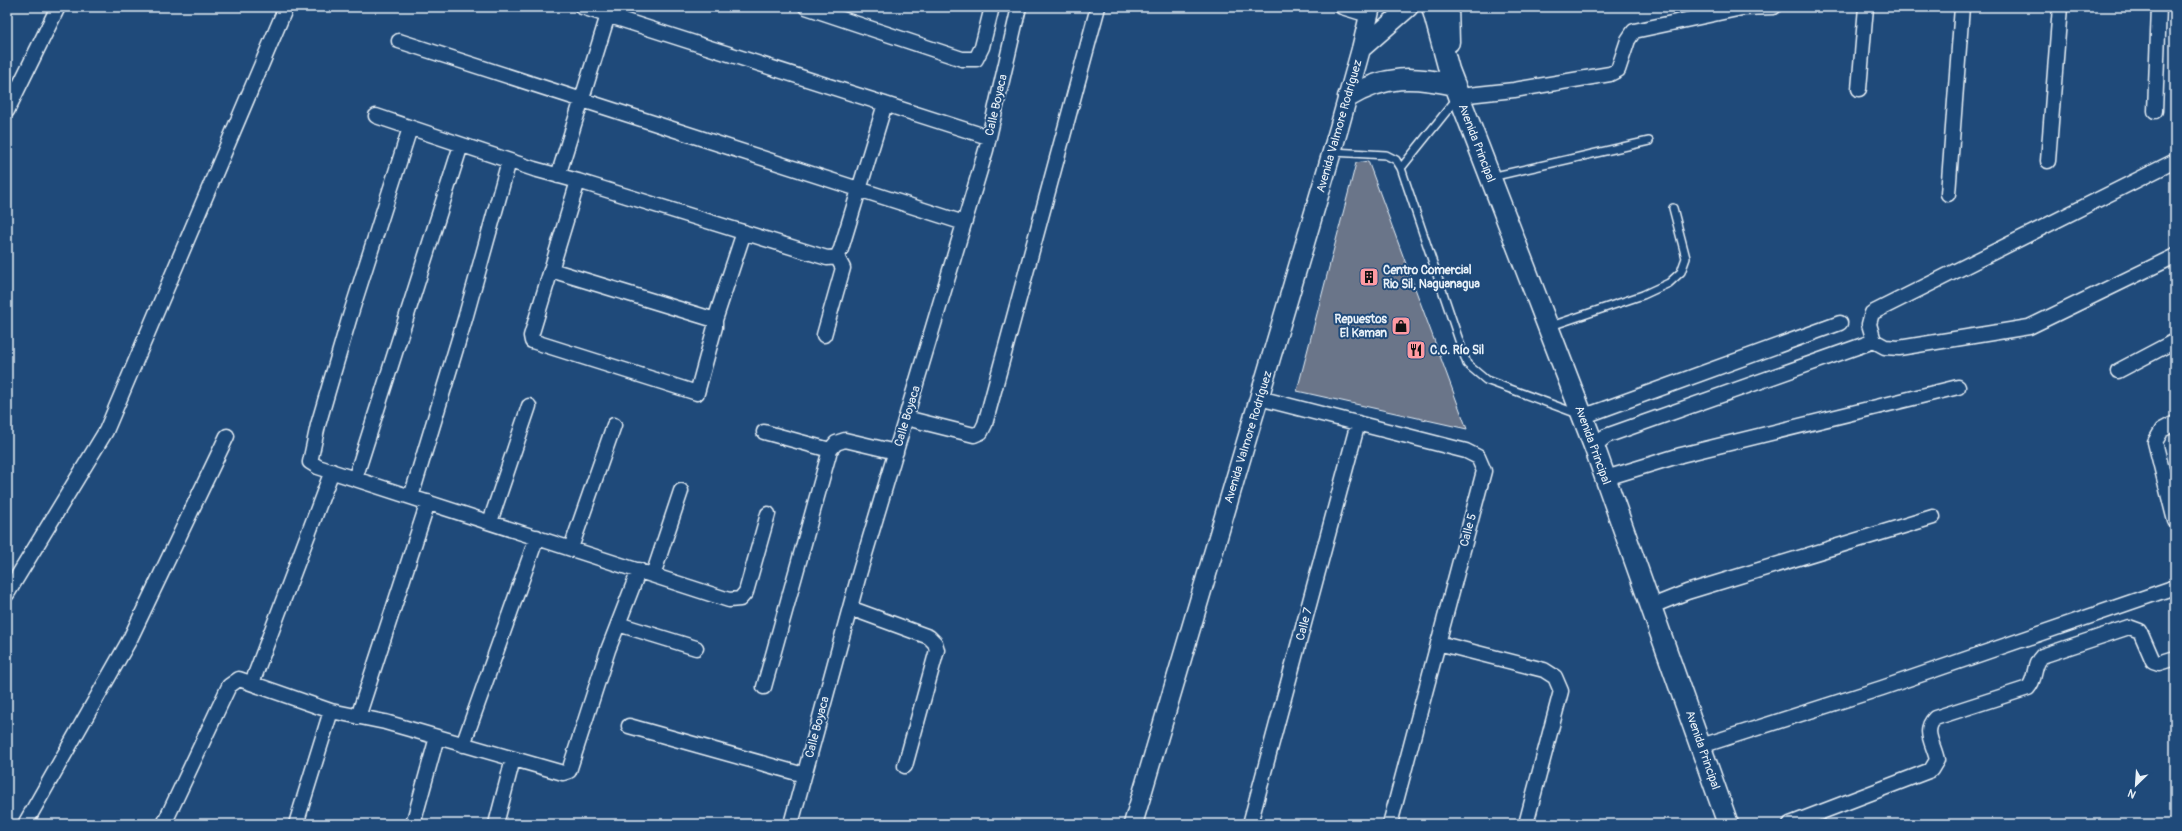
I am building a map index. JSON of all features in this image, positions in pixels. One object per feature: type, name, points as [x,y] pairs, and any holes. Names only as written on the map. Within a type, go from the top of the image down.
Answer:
[{"type":"main road","points":[[1432,7],[1454,84]]},
{"type":"main road","points":[[1448,7],[1454,84]]},
{"type":"main road","points":[[1348,97],[1366,86],[1384,80],[1427,80],[1454,84]]},
{"type":"main road","name":"Avenida Principal","points":[[1454,84],[1606,478],[1728,824]]},
{"type":"street","points":[[7,111],[58,7]]},
{"type":"street","points":[[7,594],[106,431],[285,9],[298,7]]},
{"type":"street","points":[[582,7],[988,137]]},
{"type":"street","points":[[806,7],[962,59],[976,59],[982,47],[992,7]]},
{"type":"street","name":"Calle Boyaca","points":[[791,824],[850,608],[986,150],[1019,7]]},
{"type":"street","points":[[906,418],[974,435],[981,432],[985,424],[1098,7]]},
{"type":"street","points":[[1342,7],[1369,11]]},
{"type":"street","points":[[1361,49],[1409,7]]},
{"type":"street","points":[[1454,84],[1514,90],[1610,74],[1618,70],[1628,40],[1634,31],[1742,8],[1774,7]]},
{"type":"street","points":[[1859,89],[1866,7]]},
{"type":"street","points":[[1948,194],[1962,7]]},
{"type":"street","points":[[2048,161],[2060,7]]},
{"type":"street","points":[[2155,111],[2159,7]]},
{"type":"street","name":"Avenida Valmore Rodríguez","points":[[1133,824],[1348,97],[1361,49],[1369,11]]},
{"type":"street","points":[[558,176],[608,15]]},
{"type":"street","points":[[399,41],[964,223]]},
{"type":"street","points":[[837,257],[842,249],[885,104]]},
{"type":"street","points":[[376,116],[558,176],[827,258],[837,257]]},
{"type":"street","points":[[410,128],[348,323],[311,453],[310,462],[318,467],[729,600],[740,599],[746,592],[768,514]]},
{"type":"street","points":[[356,479],[461,145]]},
{"type":"street","points":[[411,497],[465,319],[509,161]]},
{"type":"street","points":[[2175,161],[1872,314],[1869,324],[1874,341],[1885,347],[1899,348],[2029,327],[2175,256]]},
{"type":"street","points":[[578,181],[531,336],[532,341],[691,392],[697,393],[699,388],[715,327],[715,320],[744,232]]},
{"type":"street","points":[[824,335],[843,268],[837,257]]},
{"type":"street","points":[[551,270],[715,320]]},
{"type":"street","points":[[1582,415],[1593,413],[1840,323]]},
{"type":"street","points":[[1594,446],[1606,436],[1874,341]]},
{"type":"street","points":[[2118,371],[2175,342]]},
{"type":"street","points":[[1606,478],[1680,455],[1958,387]]},
{"type":"street","name":"Calle 5","points":[[1259,398],[1466,451],[1478,457],[1484,472],[1390,824]]},
{"type":"street","points":[[490,522],[529,406]]},
{"type":"street","name":"Calle 7","points":[[1250,824],[1358,423]]},
{"type":"street","points":[[2175,423],[2162,430],[2155,442],[2175,521]]},
{"type":"street","points":[[570,548],[614,426]]},
{"type":"street","points":[[764,432],[830,450]]},
{"type":"street","points":[[25,824],[130,639],[227,436]]},
{"type":"street","points":[[764,687],[830,450],[836,443],[845,440],[896,452]]},
{"type":"street","points":[[252,683],[332,471]]},
{"type":"street","points":[[653,575],[681,491]]},
{"type":"street","points":[[358,717],[428,502]]},
{"type":"street","points":[[1652,606],[1687,592],[1934,517]]},
{"type":"street","points":[[463,744],[537,537]]},
{"type":"street","points":[[164,824],[229,686],[239,679],[331,711],[385,722],[563,773],[569,771],[618,624],[639,570]]},
{"type":"street","points":[[1701,746],[1882,688],[2175,587]]},
{"type":"street","points":[[850,608],[929,637],[935,643],[937,650],[905,766]]},
{"type":"street","points":[[618,624],[696,648]]},
{"type":"street","points":[[1790,824],[1931,770],[1936,760],[1928,733],[1930,723],[1935,718],[2028,688],[2034,678],[2037,661],[2042,656],[2129,627],[2140,631],[2154,661],[2159,663],[2175,658]]},
{"type":"street","points":[[1438,643],[1544,670],[1555,677],[1561,691],[1526,824]]},
{"type":"street","points":[[296,824],[331,711]]},
{"type":"street","points":[[628,726],[804,775]]},
{"type":"street","points":[[413,824],[437,737]]},
{"type":"street","points":[[496,824],[513,759]]},
{"type":"lane","points":[[1401,168],[1454,84]]},
{"type":"lane","points":[[1490,177],[1649,141]]},
{"type":"lane","points":[[1332,152],[1386,155],[1396,160],[1401,168],[1467,364],[1486,380],[1582,415]]},
{"type":"lane","points":[[1548,327],[1642,295],[1669,283],[1677,276],[1681,272],[1686,258],[1673,208]]},
{"type":"building","name":"Centro Comercial Rio Sil, Naguanagua","points":[[1368,161],[1467,429],[1297,391],[1356,163]]},
{"type":"place","name":"Centro Comercial Rio Sil, Naguanagua","points":[[1369,277]]},
{"type":"place","name":"Repuestos El Kaman","points":[[1401,326]]},
{"type":"place","name":"C.C. Río Sil","points":[[1416,350]]}]
